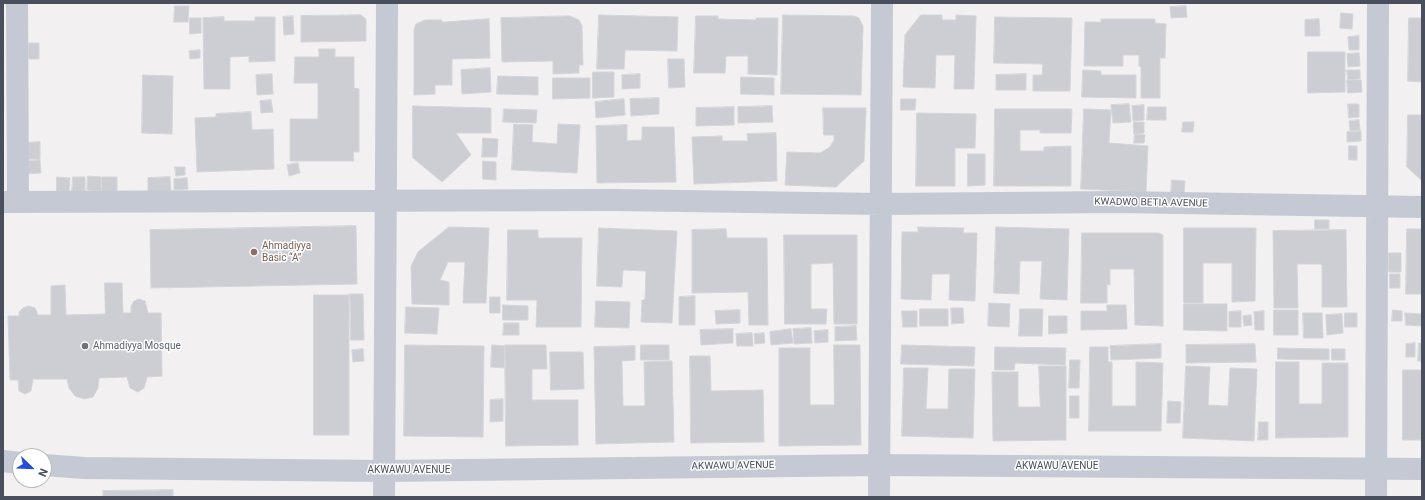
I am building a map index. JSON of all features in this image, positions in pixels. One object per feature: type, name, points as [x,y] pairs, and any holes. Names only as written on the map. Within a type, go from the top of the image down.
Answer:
[{"type":"street","points":[[10,202],[17,3]]},
{"type":"street","points":[[384,497],[387,3]]},
{"type":"street","points":[[879,497],[882,3]]},
{"type":"street","points":[[1376,497],[1378,3]]},
{"type":"street","name":"KWADWO BETIA AVENUE","points":[[10,202],[616,200],[881,204],[1118,202],[1422,206]]},
{"type":"street","name":"AKWAWU AVENUE","points":[[52,466],[84,468],[384,471],[880,465],[1422,469]]},
{"type":"building","points":[[175,6],[189,6],[188,22],[174,22]]},
{"type":"building","points":[[1186,6],[1187,17],[1171,18],[1170,7]]},
{"type":"building","points":[[1341,13],[1353,14],[1352,29],[1340,28]]},
{"type":"building","points":[[361,15],[366,19],[366,41],[301,42],[301,16]]},
{"type":"building","points":[[599,15],[678,17],[677,51],[625,50],[624,69],[597,69]]},
{"type":"building","points":[[783,15],[854,16],[859,18],[863,26],[861,95],[781,94]]},
{"type":"building","points":[[921,15],[942,15],[942,20],[956,20],[956,15],[976,16],[974,89],[954,89],[955,55],[936,55],[935,88],[903,87],[905,35]]},
{"type":"building","points":[[293,16],[294,34],[284,35],[283,17]]},
{"type":"building","points":[[570,16],[579,20],[582,26],[583,65],[579,65],[579,73],[553,74],[553,61],[502,62],[501,18]]},
{"type":"building","points":[[696,16],[718,16],[718,19],[756,20],[756,18],[778,18],[777,75],[748,74],[748,56],[726,56],[725,73],[694,73]]},
{"type":"building","points":[[224,17],[224,21],[255,21],[255,17],[275,17],[275,61],[249,62],[249,56],[230,57],[230,89],[204,89],[203,18]]},
{"type":"building","points":[[995,17],[1072,18],[1070,91],[1033,91],[1033,75],[1042,75],[1043,64],[994,63]]},
{"type":"building","points":[[190,18],[201,18],[201,33],[190,34]]},
{"type":"building","points":[[1409,18],[1422,18],[1422,82],[1408,81]]},
{"type":"building","points":[[489,19],[490,58],[452,59],[452,85],[435,85],[435,94],[414,95],[414,30],[416,24],[425,20],[442,20],[442,22]]},
{"type":"building","points":[[1101,19],[1155,19],[1155,23],[1166,24],[1165,58],[1160,58],[1160,98],[1141,98],[1141,67],[1139,66],[1139,55],[1123,55],[1123,66],[1084,66],[1085,22],[1101,22]]},
{"type":"building","points":[[1319,19],[1320,36],[1305,36],[1305,20]]},
{"type":"building","points":[[1359,36],[1359,50],[1349,50],[1348,37]]},
{"type":"building","points":[[29,43],[39,43],[39,59],[29,59]]},
{"type":"building","points":[[319,49],[335,49],[335,57],[354,57],[354,88],[359,89],[359,152],[353,152],[354,161],[290,161],[290,119],[318,119],[318,83],[294,83],[295,57],[319,57]]},
{"type":"building","points":[[200,50],[200,58],[190,59],[189,51]]},
{"type":"building","points":[[1308,52],[1345,52],[1345,92],[1308,93]]},
{"type":"building","points":[[1359,53],[1360,66],[1348,67],[1347,54]]},
{"type":"building","points":[[668,59],[684,59],[685,87],[669,88]]},
{"type":"building","points":[[490,68],[491,92],[462,94],[461,70]]},
{"type":"building","points":[[1083,70],[1101,71],[1101,75],[1136,75],[1136,98],[1082,97]]},
{"type":"building","points":[[1347,70],[1360,70],[1360,79],[1348,80]]},
{"type":"building","points":[[593,72],[614,72],[614,97],[593,98]]},
{"type":"building","points":[[272,74],[273,94],[257,95],[256,75]]},
{"type":"building","points":[[640,74],[640,88],[622,89],[622,75]]},
{"type":"building","points":[[1026,74],[1026,90],[996,90],[996,75]]},
{"type":"building","points":[[143,75],[173,76],[172,134],[142,133]]},
{"type":"building","points":[[498,76],[538,77],[538,95],[497,94]]},
{"type":"building","points":[[741,77],[774,78],[774,95],[741,94]]},
{"type":"building","points":[[553,78],[590,78],[590,98],[553,99]]},
{"type":"building","points":[[1347,80],[1361,80],[1362,92],[1348,93]]},
{"type":"building","points":[[659,98],[659,114],[631,116],[630,99]]},
{"type":"building","points":[[624,99],[625,115],[596,118],[595,102]]},
{"type":"building","points":[[901,99],[916,99],[915,110],[901,110]]},
{"type":"building","points":[[271,100],[273,112],[261,113],[260,101]]},
{"type":"building","points":[[1129,104],[1131,122],[1113,123],[1111,105]]},
{"type":"building","points":[[1348,104],[1359,104],[1359,117],[1349,118]]},
{"type":"building","points":[[1144,105],[1144,120],[1133,121],[1132,106]]},
{"type":"building","points":[[413,106],[491,108],[491,133],[456,133],[471,155],[442,182],[413,158]]},
{"type":"building","points":[[772,106],[773,122],[738,123],[738,107]]},
{"type":"building","points":[[734,107],[734,125],[696,126],[696,108]]},
{"type":"building","points":[[1148,107],[1166,107],[1166,120],[1147,120]]},
{"type":"building","points":[[823,108],[866,108],[864,161],[836,187],[785,185],[787,152],[820,153],[830,147],[834,140],[834,135],[824,135]]},
{"type":"building","points":[[504,109],[537,110],[536,123],[503,122]]},
{"type":"building","points":[[995,109],[1072,109],[1071,133],[1040,133],[1040,130],[1020,130],[1020,151],[1044,151],[1044,147],[1071,146],[1071,186],[994,186]]},
{"type":"building","points":[[1084,109],[1111,110],[1109,143],[1148,146],[1146,192],[1081,189]]},
{"type":"building","points":[[251,112],[252,130],[273,129],[274,169],[197,172],[195,118],[216,117],[216,114]]},
{"type":"building","points":[[917,113],[976,114],[975,148],[955,148],[955,186],[916,186]]},
{"type":"building","points":[[1408,115],[1422,115],[1422,181],[1407,167]]},
{"type":"building","points":[[1359,120],[1360,130],[1350,131],[1349,121]]},
{"type":"building","points":[[1134,122],[1144,122],[1144,133],[1134,134]]},
{"type":"building","points":[[1183,122],[1194,122],[1193,132],[1182,132]]},
{"type":"building","points":[[514,124],[533,125],[532,142],[557,144],[558,124],[580,125],[577,173],[512,170]]},
{"type":"building","points":[[627,125],[627,141],[642,140],[642,127],[674,127],[676,182],[597,183],[596,126]]},
{"type":"building","points":[[1361,131],[1361,141],[1347,142],[1347,132]]},
{"type":"building","points":[[776,133],[777,181],[694,184],[692,137],[722,136],[722,141],[748,141],[747,134]]},
{"type":"building","points":[[1135,134],[1145,135],[1144,143],[1134,143]]},
{"type":"building","points":[[483,138],[498,139],[497,157],[482,157]]},
{"type":"building","points":[[40,142],[40,159],[25,159],[24,143]]},
{"type":"building","points":[[1349,146],[1357,146],[1357,160],[1349,160]]},
{"type":"building","points":[[968,154],[985,154],[985,185],[968,186]]},
{"type":"building","points":[[40,160],[41,173],[26,174],[25,161]]},
{"type":"building","points":[[483,161],[496,162],[496,180],[483,179]]},
{"type":"building","points":[[298,163],[300,173],[289,176],[287,165]]},
{"type":"building","points":[[175,167],[185,167],[185,175],[176,176]]},
{"type":"building","points":[[88,176],[101,177],[101,191],[87,190]]},
{"type":"building","points":[[57,177],[70,178],[69,192],[57,191]]},
{"type":"building","points":[[73,177],[85,177],[85,192],[72,192]]},
{"type":"building","points":[[102,177],[117,177],[117,192],[102,191]]},
{"type":"building","points":[[170,177],[171,192],[148,194],[148,178]]},
{"type":"building","points":[[187,178],[188,189],[174,190],[174,179]]},
{"type":"building","points":[[1172,180],[1185,181],[1184,193],[1171,192]]},
{"type":"building","points":[[1315,220],[1329,220],[1329,229],[1315,229]]},
{"type":"building","points":[[356,226],[357,284],[151,288],[150,230]]},
{"type":"building","points":[[449,227],[489,228],[486,303],[463,303],[465,262],[448,262],[440,280],[449,282],[449,305],[412,304],[411,266],[418,252]]},
{"type":"building","points":[[918,227],[964,228],[963,233],[977,233],[975,301],[949,300],[950,274],[932,274],[931,300],[901,299],[902,232],[918,232]]},
{"type":"building","points":[[996,227],[1069,229],[1067,300],[1040,299],[1042,261],[1020,261],[1019,294],[994,293]]},
{"type":"building","points":[[599,228],[677,231],[672,323],[641,322],[642,300],[645,300],[646,271],[623,270],[622,287],[597,286]]},
{"type":"building","points":[[1184,228],[1256,228],[1255,301],[1232,302],[1232,263],[1203,263],[1203,303],[1184,303]]},
{"type":"building","points":[[726,229],[727,238],[767,238],[768,325],[749,325],[748,292],[692,293],[692,230]]},
{"type":"building","points":[[1407,229],[1422,229],[1422,294],[1406,294]]},
{"type":"building","points":[[508,230],[538,230],[538,238],[582,238],[581,327],[536,327],[537,300],[507,300]]},
{"type":"building","points":[[1346,230],[1347,307],[1322,307],[1322,264],[1297,264],[1298,308],[1274,308],[1273,231]]},
{"type":"building","points":[[1082,233],[1159,233],[1163,235],[1163,326],[1135,325],[1134,269],[1110,269],[1110,285],[1107,284],[1107,303],[1081,303]]},
{"type":"building","points":[[784,235],[857,235],[857,324],[834,324],[833,263],[811,264],[811,309],[827,309],[826,324],[785,324]]},
{"type":"building","points":[[1389,253],[1401,253],[1401,272],[1389,272]]},
{"type":"building","points":[[1390,274],[1400,274],[1400,288],[1390,288]]},
{"type":"building","name":"Ahmadiyya Mosque","points":[[105,283],[122,283],[123,313],[131,313],[131,306],[134,301],[139,299],[145,301],[148,313],[161,313],[162,376],[147,377],[144,388],[138,392],[130,388],[127,377],[99,378],[98,388],[93,397],[84,399],[75,396],[69,388],[67,379],[33,379],[31,391],[25,394],[19,391],[18,380],[10,380],[8,316],[19,316],[19,312],[28,306],[35,308],[38,315],[51,315],[51,286],[65,285],[66,315],[105,314]]},
{"type":"building","points":[[350,294],[363,294],[364,340],[351,340]]},
{"type":"building","points":[[314,295],[349,295],[349,435],[314,435]]},
{"type":"building","points":[[695,296],[695,325],[679,325],[679,297]]},
{"type":"building","points":[[490,297],[500,297],[500,313],[490,313]]},
{"type":"building","points":[[596,301],[630,302],[629,328],[595,327]]},
{"type":"building","points":[[989,303],[1010,304],[1009,327],[988,326]]},
{"type":"building","points":[[1184,304],[1227,304],[1227,331],[1184,330]]},
{"type":"building","points":[[503,305],[528,306],[528,320],[503,320]]},
{"type":"building","points":[[1107,305],[1126,305],[1127,329],[1081,330],[1081,311],[1107,311]]},
{"type":"building","points":[[406,307],[439,308],[437,334],[405,333]]},
{"type":"building","points":[[951,308],[963,308],[964,323],[952,324]]},
{"type":"building","points":[[920,309],[948,309],[948,326],[920,326]]},
{"type":"building","points":[[1020,309],[1043,309],[1042,336],[1019,336]]},
{"type":"building","points":[[740,310],[740,323],[716,324],[715,311]]},
{"type":"building","points":[[1274,310],[1298,310],[1298,335],[1274,335]]},
{"type":"building","points":[[1393,310],[1402,311],[1402,321],[1392,321]]},
{"type":"building","points":[[902,311],[917,311],[917,327],[903,327]]},
{"type":"building","points":[[1241,311],[1241,327],[1229,327],[1229,312]]},
{"type":"building","points":[[1264,311],[1264,330],[1255,330],[1254,312]]},
{"type":"building","points":[[1303,313],[1322,313],[1323,338],[1304,338]]},
{"type":"building","points":[[1345,313],[1357,313],[1357,327],[1345,327]]},
{"type":"building","points":[[1405,313],[1422,314],[1422,326],[1406,325]]},
{"type":"building","points":[[1342,314],[1343,333],[1327,335],[1326,315]]},
{"type":"building","points":[[1251,315],[1252,325],[1244,326],[1243,316]]},
{"type":"building","points":[[1049,316],[1067,316],[1067,333],[1049,334]]},
{"type":"building","points":[[504,323],[519,323],[519,335],[503,335]]},
{"type":"building","points":[[856,326],[857,340],[835,341],[835,327]]},
{"type":"building","points":[[811,328],[812,343],[794,344],[793,329]]},
{"type":"building","points":[[733,329],[733,343],[701,345],[700,330]]},
{"type":"building","points":[[791,329],[793,343],[771,345],[770,332]]},
{"type":"building","points":[[828,330],[828,342],[815,343],[814,331]]},
{"type":"building","points":[[752,333],[753,346],[737,346],[736,334]]},
{"type":"building","points":[[764,333],[765,343],[755,344],[754,334]]},
{"type":"building","points":[[1415,343],[1415,357],[1406,357],[1406,344]]},
{"type":"building","points":[[1419,343],[1422,343],[1422,361],[1418,361]]},
{"type":"building","points":[[1161,344],[1161,358],[1111,360],[1110,346]]},
{"type":"building","points":[[1255,344],[1256,362],[1186,363],[1186,345]]},
{"type":"building","points":[[405,345],[484,346],[483,437],[404,436]]},
{"type":"building","points":[[492,345],[505,346],[504,368],[491,367]]},
{"type":"building","points":[[505,345],[546,345],[547,369],[532,369],[532,400],[578,400],[578,445],[506,446]]},
{"type":"building","points":[[641,345],[669,345],[669,360],[641,360]]},
{"type":"building","points":[[834,345],[860,345],[861,445],[779,446],[779,348],[810,348],[810,405],[834,405]]},
{"type":"building","points":[[902,345],[975,347],[974,366],[901,364]]},
{"type":"building","points":[[635,346],[635,360],[622,361],[623,406],[645,406],[644,362],[672,361],[674,442],[596,444],[594,347]]},
{"type":"building","points":[[995,347],[1066,348],[1065,365],[1015,363],[1014,370],[995,370]]},
{"type":"building","points":[[1090,347],[1108,347],[1108,362],[1112,362],[1112,406],[1136,406],[1136,362],[1163,363],[1161,431],[1089,431]]},
{"type":"building","points":[[1278,348],[1329,349],[1329,360],[1278,359]]},
{"type":"building","points":[[363,349],[364,361],[353,362],[352,350]]},
{"type":"building","points":[[1332,349],[1345,349],[1345,360],[1332,360]]},
{"type":"building","points":[[550,352],[583,352],[584,389],[551,390]]},
{"type":"building","points":[[690,356],[710,356],[711,391],[763,390],[764,442],[691,443]]},
{"type":"building","points":[[1070,360],[1080,360],[1079,388],[1069,388]]},
{"type":"building","points":[[1276,362],[1299,362],[1299,404],[1322,404],[1322,363],[1348,363],[1348,437],[1276,438]]},
{"type":"building","points":[[1039,366],[1066,366],[1066,440],[993,441],[992,372],[1018,372],[1018,407],[1040,407]]},
{"type":"building","points":[[1186,366],[1210,367],[1208,405],[1228,406],[1230,368],[1257,369],[1254,441],[1183,438]]},
{"type":"building","points":[[904,368],[928,368],[926,409],[948,409],[949,369],[975,369],[973,438],[902,436]]},
{"type":"building","points":[[1403,370],[1422,370],[1422,440],[1403,440]]},
{"type":"building","points":[[1070,396],[1079,396],[1079,418],[1070,418]]},
{"type":"building","points":[[503,399],[503,421],[490,422],[490,400]]},
{"type":"building","points":[[1168,401],[1181,402],[1180,423],[1167,423]]},
{"type":"building","points":[[1259,422],[1268,422],[1268,440],[1258,440]]},
{"type":"building","points":[[173,490],[173,497],[103,497],[103,491]]},
{"type":"place","name":"Ahmadiyya Basic “A”","points":[[254,252]]},
{"type":"place","name":"Ahmadiyya Mosque","points":[[85,346]]}]
